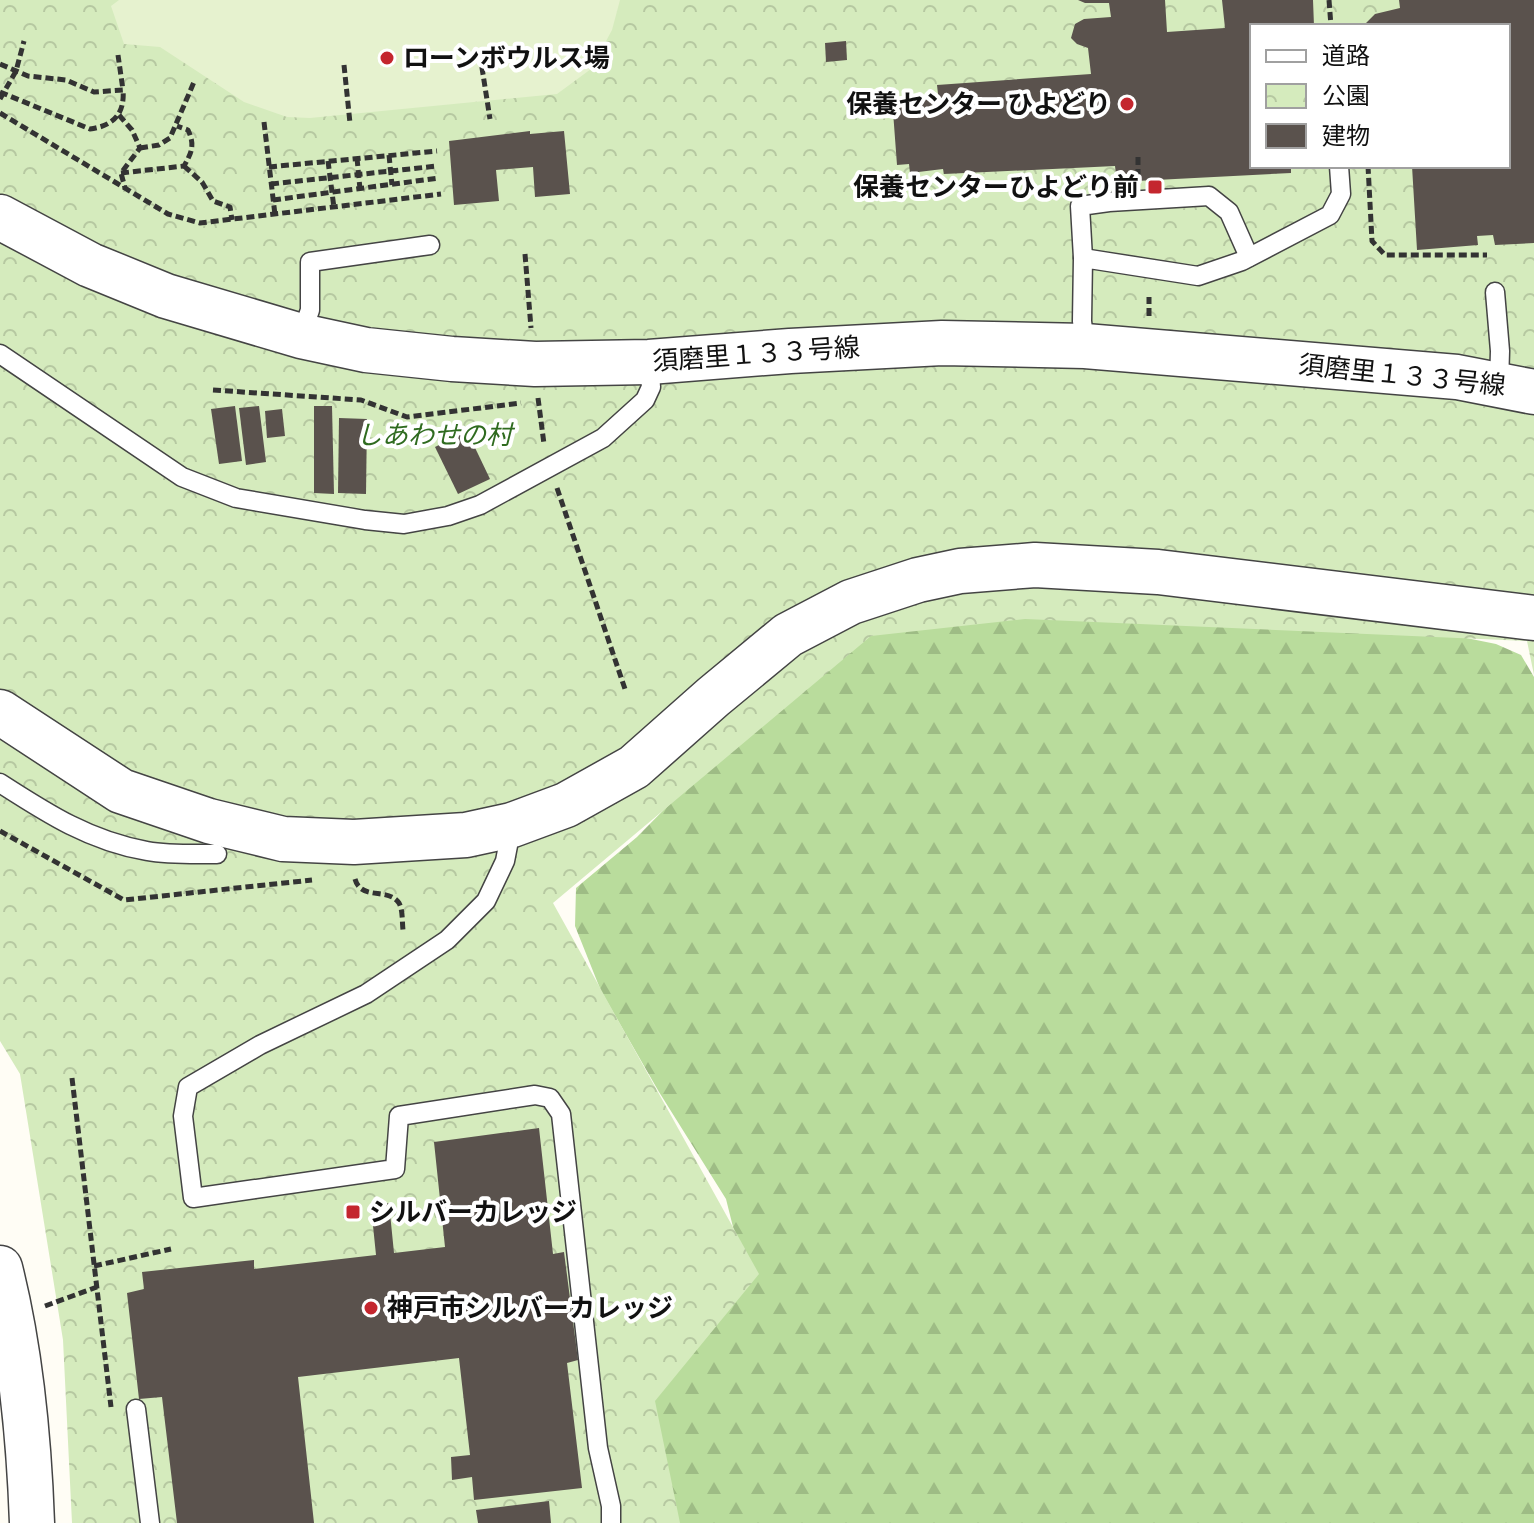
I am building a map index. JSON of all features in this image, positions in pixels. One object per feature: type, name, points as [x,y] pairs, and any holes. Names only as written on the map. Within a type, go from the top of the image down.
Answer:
[{"type":"street","name":"須磨里１３３号線","points":[[0,217],[90,265],[166,296],[301,336],[366,350],[535,364],[649,362],[942,343],[1085,346],[1457,377],[1516,388]]},
{"type":"street","points":[[0,712],[121,791],[209,821],[283,839],[354,842],[466,835],[512,825],[566,805],[634,767],[788,635],[851,602],[918,580],[960,571],[1035,565],[1142,571],[1534,618]]},
{"type":"street","points":[[0,1268],[16,1349],[30,1455],[32,1523]]},
{"type":"lane","points":[[1083,258],[1198,276],[1249,257],[1330,215],[1341,194],[1339,168]]},
{"type":"lane","points":[[1085,346],[1080,206],[1209,196],[1229,212],[1249,257]]},
{"type":"lane","points":[[301,336],[310,310],[310,262],[430,245]]},
{"type":"lane","points":[[1495,292],[1500,351],[1516,388]]},
{"type":"lane","points":[[0,354],[182,477],[236,498],[404,524],[448,516],[480,505],[603,438],[645,400],[651,387],[649,362]]},
{"type":"lane","points":[[0,783],[57,821],[108,841],[150,852],[217,854]]},
{"type":"lane","points":[[512,825],[505,861],[486,901],[447,940],[366,994],[260,1045],[188,1087],[183,1116],[193,1198],[395,1169],[399,1116],[535,1095],[550,1098],[561,1114],[598,1448],[611,1506],[611,1523]]},
{"type":"lane","points":[[136,1409],[150,1523]]},
{"type":"path","points":[[1329,0],[1331,24]]},
{"type":"path","points":[[24,41],[16,71],[1,95],[90,129],[106,127],[119,115],[124,102],[118,55]]},
{"type":"path","points":[[480,55],[490,119]]},
{"type":"path","points":[[0,64],[28,76],[66,80],[94,92],[123,90]]},
{"type":"path","points":[[344,65],[350,123]]},
{"type":"path","points":[[121,173],[140,148],[159,145],[170,138],[194,82]]},
{"type":"path","points":[[0,113],[168,214],[200,223],[441,194]]},
{"type":"path","points":[[119,115],[132,130],[140,148]]},
{"type":"path","points":[[264,122],[275,215]]},
{"type":"path","points":[[177,126],[188,130],[193,141],[193,151],[184,166]]},
{"type":"path","points":[[269,167],[437,151]]},
{"type":"path","points":[[389,155],[392,185]]},
{"type":"path","points":[[1138,157],[1138,176]]},
{"type":"path","points":[[357,158],[360,189]]},
{"type":"path","points":[[328,161],[334,208]]},
{"type":"path","points":[[121,173],[184,166],[202,182],[213,201],[230,207],[232,220]]},
{"type":"path","points":[[271,184],[437,166]]},
{"type":"path","points":[[1368,168],[1372,241],[1385,255],[1487,255]]},
{"type":"path","points":[[121,173],[126,189]]},
{"type":"path","points":[[273,200],[439,178]]},
{"type":"path","points":[[525,254],[532,337]]},
{"type":"path","points":[[213,390],[361,400],[407,417],[523,403]]},
{"type":"path","points":[[541,418],[545,455]]},
{"type":"path","points":[[552,475],[626,692]]},
{"type":"path","points":[[352,870],[357,886],[363,891],[392,897],[400,904],[403,930]]},
{"type":"path","points":[[37,1308],[97,1287],[72,1078]]},
{"type":"path","points":[[94,1266],[171,1249]]},
{"type":"green space","name":"しあわせの村","points":[[0,0],[1534,0],[1534,675],[1527,641],[1025,619],[871,636],[553,903],[759,1274],[655,1401],[680,1523],[72,1523],[63,1340],[20,1074],[0,1041]]},
{"type":"green space","name":"ローンボウルス場","points":[[119,0],[620,0],[612,30],[591,69],[557,94],[310,118],[287,117],[244,102],[160,47],[124,44],[111,6]]},
{"type":"green space","points":[[944,600],[1407,626],[1496,644],[1521,655],[1534,677],[1534,1523],[672,1523],[639,1414],[739,1251],[726,1199],[601,991],[575,926],[576,888],[637,837],[796,676],[864,620]]},
{"type":"building","points":[[1078,0],[1165,0],[1167,32],[1225,28],[1222,0],[1313,0],[1314,24],[1250,24],[1250,168],[1291,168],[1291,173],[1117,182],[1115,166],[944,174],[943,169],[910,173],[909,164],[897,165],[892,98],[938,94],[937,85],[1091,74],[1088,48],[1071,38],[1075,24],[1084,19],[1111,17],[1109,3]]},
{"type":"building","points":[[1399,0],[1534,0],[1534,243],[1495,245],[1493,235],[1477,236],[1478,245],[1417,250],[1412,168],[1510,168],[1510,24],[1365,24],[1375,14],[1400,8]]},
{"type":"building","points":[[846,41],[847,60],[826,62],[825,43]]},
{"type":"building","points":[[530,131],[530,134],[564,131],[570,194],[535,197],[533,167],[496,170],[499,201],[454,205],[449,141]]},
{"type":"building","points":[[235,406],[242,461],[219,464],[211,409]]},
{"type":"building","points":[[259,406],[266,462],[246,465],[239,408]]},
{"type":"building","points":[[314,406],[332,406],[334,494],[314,493]]},
{"type":"building","points":[[282,409],[285,436],[267,438],[265,411]]},
{"type":"building","points":[[339,418],[367,419],[366,494],[338,493]]},
{"type":"building","points":[[467,431],[490,479],[458,494],[435,447]]},
{"type":"building","points":[[539,1128],[553,1254],[564,1252],[578,1360],[567,1363],[582,1488],[474,1500],[472,1477],[452,1480],[451,1457],[470,1455],[459,1358],[298,1377],[314,1523],[177,1523],[162,1397],[139,1399],[127,1293],[144,1289],[142,1272],[254,1260],[254,1269],[376,1255],[371,1206],[389,1203],[394,1253],[445,1247],[434,1142]]},
{"type":"building","points":[[549,1501],[551,1523],[478,1523],[476,1510]]},
{"type":"place","name":"ローンボウルス場","points":[[387,58]]},
{"type":"place","name":"保養センター ひよどり","points":[[1127,104]]},
{"type":"place","name":"保養センターひよどり前","points":[[1155,187]]},
{"type":"place","name":"シルバーカレッジ","points":[[353,1212]]},
{"type":"place","name":"神戸市シルバーカレッジ","points":[[371,1308]]}]
